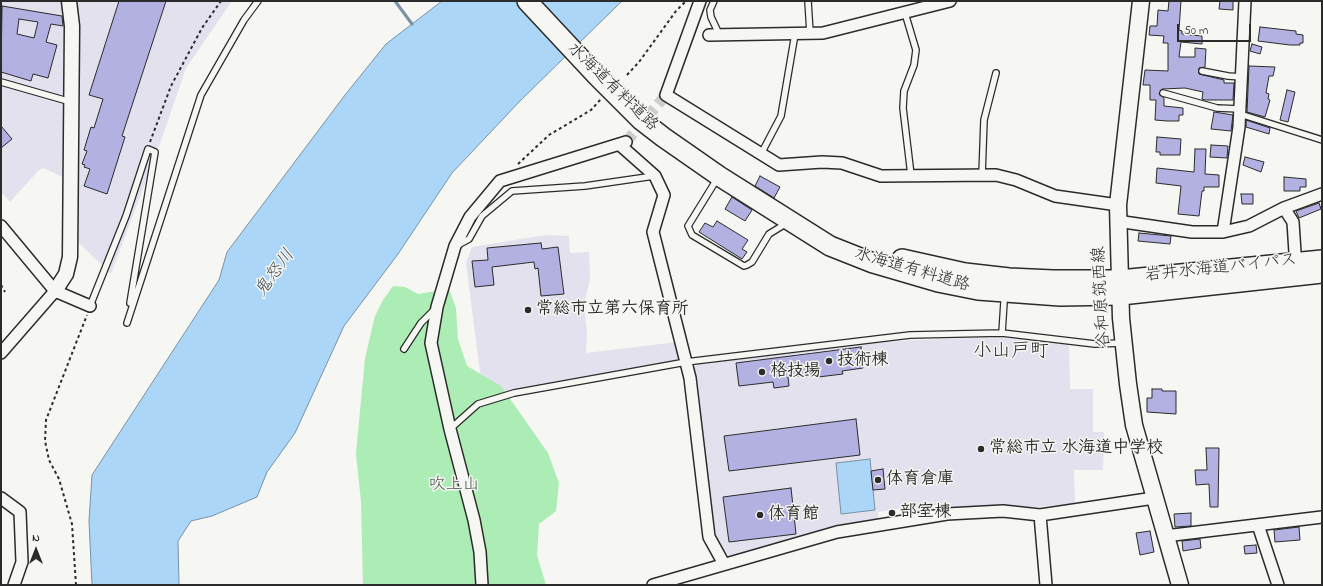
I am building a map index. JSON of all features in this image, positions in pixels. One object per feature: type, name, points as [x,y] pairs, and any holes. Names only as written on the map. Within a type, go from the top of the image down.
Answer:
[{"type":"highway","name":"水海道有料道路","points":[[527,1],[597,76],[642,120],[719,176],[830,246],[873,263],[938,282],[1008,294],[1060,296],[1120,287]]},
{"type":"highway","name":"岩井水海道バイパス","points":[[1120,287],[1296,269],[1322,260]]},
{"type":"highway","name":"岩井水海道バイパス","points":[[1296,269],[1322,273]]},
{"type":"main road","name":"谷和原筑西線","points":[[1141,1],[1118,213],[1120,287],[1124,343],[1134,424],[1180,585]]},
{"type":"street","points":[[1,354],[55,291],[66,274],[70,257],[72,26],[70,1]]},
{"type":"street","points":[[700,1],[666,95],[779,165],[822,162],[842,163],[881,176],[996,174],[1016,180],[1055,196],[1192,232],[1223,232],[1248,226],[1284,208],[1322,194]]},
{"type":"street","points":[[714,34],[823,33],[950,1]]},
{"type":"street","points":[[1223,232],[1240,111],[1245,1]]},
{"type":"street","points":[[482,585],[480,552],[474,520],[450,429],[431,343],[437,307],[455,246],[470,217],[500,181],[623,143],[655,176],[664,195],[653,232],[690,378],[709,537],[724,564]]},
{"type":"street","points":[[1284,208],[1293,222],[1296,269]]},
{"type":"street","points":[[1,226],[55,291],[90,306]]},
{"type":"street","points":[[1,498],[20,512],[22,562],[14,585]]},
{"type":"street","points":[[652,585],[837,532],[947,514],[1003,510],[1040,515],[1154,498]]},
{"type":"street","points":[[1040,515],[1046,585]]},
{"type":"street","points":[[1165,536],[1322,517]]},
{"type":"street","points":[[1258,525],[1278,585]]},
{"type":"lane","points":[[90,306],[126,216],[148,149],[155,152],[127,323],[201,95],[244,20],[258,1]]},
{"type":"lane","points":[[714,1],[710,10],[714,34]]},
{"type":"lane","points":[[808,1],[810,34]]},
{"type":"lane","points":[[905,13],[916,50],[914,65],[904,92],[903,102],[911,176]]},
{"type":"lane","points":[[761,154],[781,116],[795,34]]},
{"type":"lane","points":[[1202,71],[1228,76],[1242,76]]},
{"type":"lane","points":[[982,175],[984,120],[996,73]]},
{"type":"lane","points":[[1,82],[71,102]]},
{"type":"lane","points":[[1163,93],[1217,108],[1240,111],[1322,140]]},
{"type":"lane","points":[[455,246],[469,239],[482,216],[512,191],[585,186],[655,176]]},
{"type":"lane","points":[[719,176],[688,226],[692,235],[744,266],[752,262],[768,234],[782,226],[785,219]]},
{"type":"lane","points":[[1002,333],[1004,302]]},
{"type":"lane","points":[[404,350],[421,323],[437,307]]},
{"type":"lane","points":[[450,429],[478,404],[514,393],[686,362],[910,335],[1002,333],[1095,344],[1124,343]]},
{"type":"path","points":[[148,149],[170,86],[202,28],[221,1]]},
{"type":"path","points":[[627,75],[639,62],[676,11],[686,1]]},
{"type":"path","points":[[516,166],[549,135],[591,110],[604,96]]},
{"type":"path","points":[[1,285],[5,292]]},
{"type":"path","points":[[76,585],[72,524],[59,479],[49,460],[44,441],[46,420],[90,306]]},
{"type":"shaded area","points":[[1,1],[66,1],[65,178],[43,168],[38,171],[10,202],[1,192]]},
{"type":"shaded area","points":[[76,1],[232,1],[186,68],[162,138],[111,274],[75,239]]},
{"type":"shaded area","name":"常総市立第六保育所","points":[[546,235],[569,236],[570,253],[589,252],[590,279],[584,304],[587,333],[586,353],[677,342],[682,360],[524,388],[488,397],[480,372],[466,263],[472,247]],"holes":[[[541,243],[542,249],[558,247],[560,262],[552,271],[562,271],[564,293],[541,296],[539,274],[541,268],[535,268],[534,262],[492,267],[493,285],[475,287],[472,261],[488,260],[487,248]]]},
{"type":"shaded area","name":"常総市立 水海道中学校","points":[[1000,337],[1069,344],[1070,389],[1093,389],[1093,432],[1104,432],[1103,470],[1074,470],[1075,504],[1036,507],[1002,506],[826,528],[815,531],[814,535],[730,557],[713,536],[693,369],[696,365],[860,344],[913,340]],"holes":[[[861,347],[863,368],[842,371],[842,374],[818,377],[818,374],[798,376],[795,354]],[[786,357],[789,386],[774,388],[773,382],[739,386],[736,363]],[[855,419],[860,455],[729,471],[725,435]],[[883,469],[885,488],[874,490],[871,471]],[[905,508],[906,515],[878,519],[878,512]]]},
{"type":"green space","name":"吹上山","points":[[393,286],[405,287],[418,294],[449,289],[456,308],[458,339],[467,366],[501,386],[548,453],[559,483],[556,511],[539,524],[537,555],[546,585],[363,585],[361,502],[356,454],[365,358],[375,316],[383,300]]},
{"type":"water","name":"鬼怒川","points":[[442,1],[622,1],[520,101],[452,173],[398,254],[344,326],[295,433],[267,472],[257,497],[212,516],[191,521],[178,541],[179,585],[92,585],[89,521],[92,475],[219,280],[227,252],[345,95],[386,44]]},
{"type":"water","points":[[870,459],[875,510],[841,514],[836,463]]},
{"type":"building","points":[[119,1],[166,1],[122,136],[125,137],[107,194],[84,186],[90,169],[84,167],[85,165],[82,164],[87,151],[84,150],[91,127],[94,128],[103,99],[89,95]]},
{"type":"building","points":[[1169,1],[1181,1],[1179,30],[1182,31],[1182,34],[1202,36],[1202,44],[1181,42],[1179,57],[1195,57],[1195,48],[1206,49],[1205,67],[1199,68],[1199,74],[1224,80],[1224,83],[1234,83],[1233,100],[1205,100],[1202,99],[1203,92],[1185,88],[1162,89],[1159,94],[1164,98],[1164,106],[1183,108],[1183,115],[1179,115],[1179,121],[1155,120],[1156,100],[1150,100],[1150,85],[1143,85],[1145,70],[1168,71],[1168,43],[1163,43],[1164,36],[1149,35],[1150,26],[1157,26],[1158,10],[1168,11]]},
{"type":"building","points":[[1220,1],[1233,1],[1233,10],[1219,9]]},
{"type":"building","points":[[2,6],[62,16],[63,26],[51,24],[46,42],[57,45],[48,78],[33,74],[31,81],[1,72]],"holes":[[[19,19],[38,22],[34,38],[17,34]]]},
{"type":"building","points":[[1260,27],[1296,31],[1296,34],[1303,35],[1303,43],[1300,43],[1300,45],[1290,45],[1258,41]]},
{"type":"building","points":[[1252,44],[1262,47],[1260,54],[1250,51]]},
{"type":"building","points":[[1249,66],[1275,67],[1273,76],[1269,76],[1266,93],[1269,94],[1268,99],[1270,100],[1265,117],[1247,112]]},
{"type":"building","points":[[1287,90],[1295,92],[1288,122],[1280,120]]},
{"type":"building","points":[[1214,112],[1233,115],[1231,131],[1211,129]]},
{"type":"building","points":[[1246,120],[1270,128],[1269,134],[1246,127]]},
{"type":"building","points":[[1,126],[12,139],[1,148]]},
{"type":"building","points":[[1157,137],[1181,139],[1180,155],[1160,155],[1160,152],[1156,152]]},
{"type":"building","points":[[1211,145],[1228,146],[1227,158],[1210,157]]},
{"type":"building","points":[[1195,149],[1206,149],[1205,174],[1219,175],[1219,187],[1204,187],[1204,191],[1202,191],[1199,216],[1178,214],[1181,186],[1156,183],[1157,168],[1194,172]]},
{"type":"building","points":[[1245,157],[1264,162],[1261,172],[1243,165]]},
{"type":"building","points":[[760,176],[780,187],[774,198],[755,186]]},
{"type":"building","points":[[1284,177],[1306,179],[1306,187],[1300,187],[1300,191],[1284,191]]},
{"type":"building","points":[[1241,194],[1253,194],[1253,204],[1242,204]]},
{"type":"building","points":[[732,197],[752,210],[745,221],[725,209]]},
{"type":"building","points":[[1319,203],[1321,209],[1299,218],[1296,211]]},
{"type":"building","points":[[717,221],[748,240],[742,249],[747,252],[742,259],[699,232],[705,223],[713,227]]},
{"type":"building","points":[[1139,233],[1171,236],[1170,244],[1138,241]]},
{"type":"building","points":[[541,243],[542,249],[558,247],[564,294],[541,296],[538,268],[535,269],[534,262],[492,267],[494,285],[475,287],[472,261],[488,260],[487,248]]},
{"type":"building","points":[[861,347],[863,368],[842,371],[843,374],[818,377],[818,374],[788,377],[789,386],[774,388],[773,382],[739,386],[736,363]]},
{"type":"building","points":[[1152,389],[1176,391],[1176,414],[1147,412],[1147,398],[1152,398]]},
{"type":"building","points":[[856,419],[860,455],[729,471],[724,436]]},
{"type":"building","points":[[1206,448],[1219,448],[1218,507],[1210,507],[1209,484],[1196,485],[1195,470],[1207,470]]},
{"type":"building","name":"体育倉庫","points":[[883,469],[885,489],[873,490],[871,471]]},
{"type":"building","name":"体育館","points":[[791,488],[796,534],[729,542],[723,497]]},
{"type":"building","points":[[1191,513],[1191,526],[1175,527],[1174,514]]},
{"type":"building","points":[[1299,527],[1300,540],[1275,542],[1274,530]]},
{"type":"building","points":[[1150,531],[1154,552],[1140,555],[1136,533]]},
{"type":"building","points":[[1200,539],[1201,548],[1183,551],[1182,541]]},
{"type":"building","points":[[1256,545],[1257,553],[1245,554],[1244,546]]},
{"type":"waterway","points":[[395,1],[412,24]]},
{"type":"tunnel","points":[[626,142],[666,95]]},
{"type":"place","name":"常総市立第六保育所","points":[[528,310]]},
{"type":"place","name":"技術棟","points":[[829,361]]},
{"type":"place","name":"格技場","points":[[762,372]]},
{"type":"place","name":"常総市立 水海道中学校","points":[[981,449]]},
{"type":"place","name":"体育倉庫","points":[[878,480]]},
{"type":"place","name":"部室棟","points":[[892,513]]},
{"type":"place","name":"体育館","points":[[760,515]]},
{"type":"district","name":"小山戸町","points":[[1011,353]]}]
